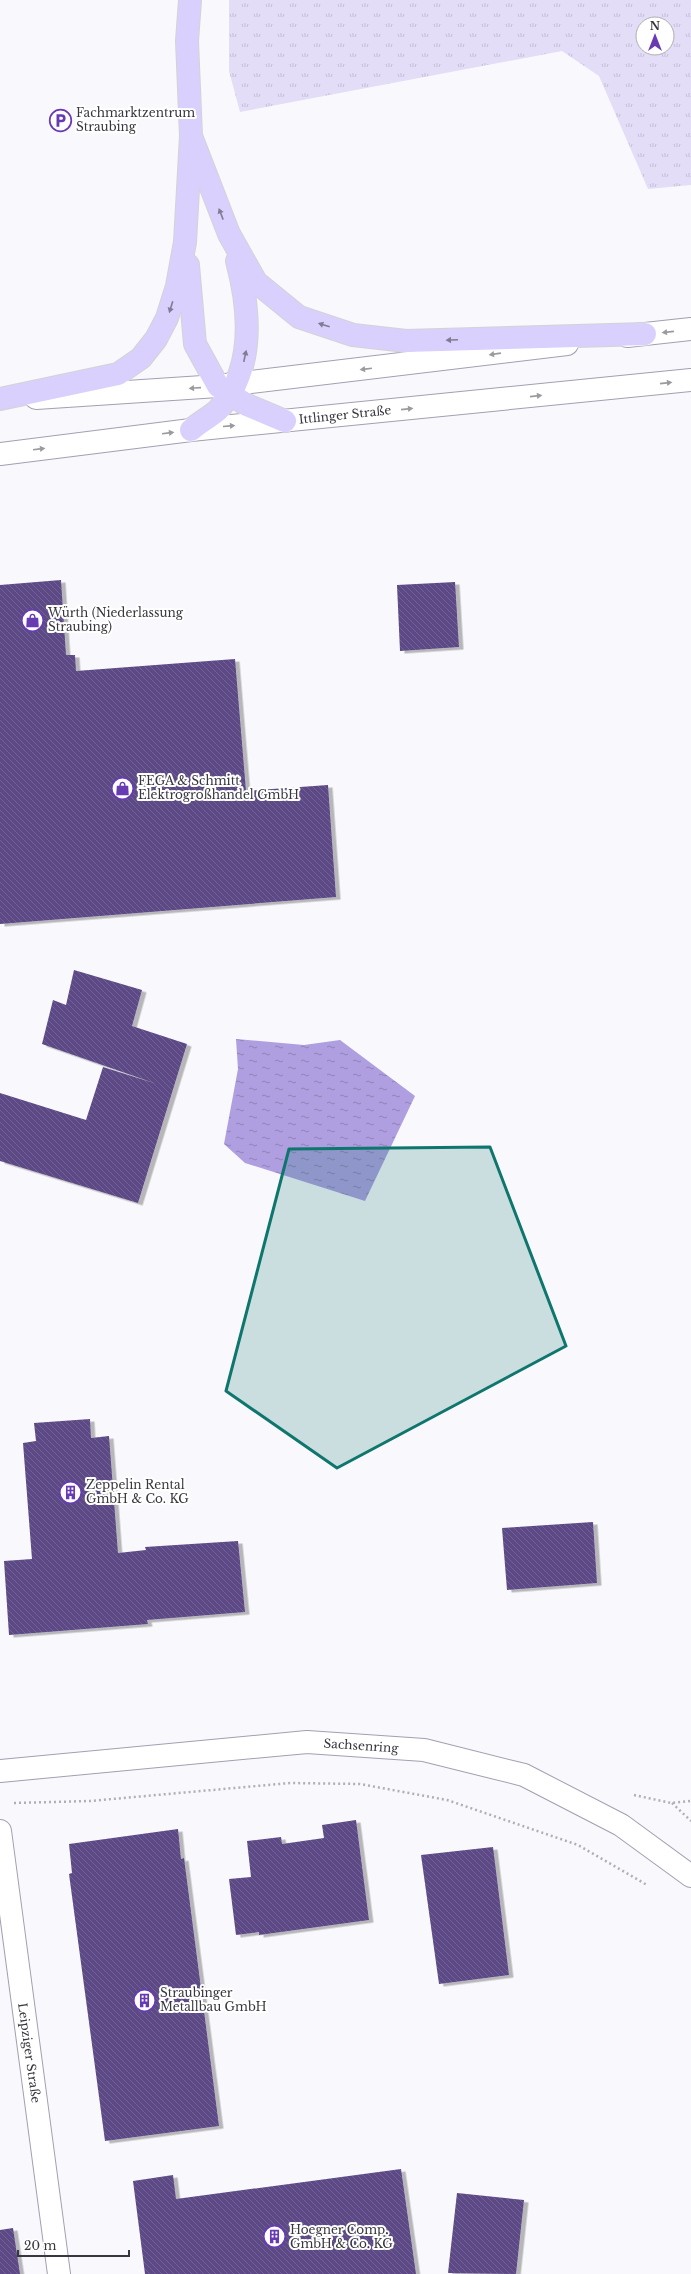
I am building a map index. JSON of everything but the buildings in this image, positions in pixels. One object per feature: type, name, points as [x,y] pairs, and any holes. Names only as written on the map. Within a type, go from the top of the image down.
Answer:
[{"type":"highway","points":[[0,400],[118,374],[141,358],[156,339],[168,318],[177,286],[185,242],[191,136],[186,41],[190,0]]},
{"type":"highway","points":[[191,136],[229,234],[242,282],[247,325],[246,354],[217,410],[191,430]]},
{"type":"highway","points":[[229,234],[256,282],[299,317],[353,335],[406,341],[645,334]]},
{"type":"highway","points":[[185,242],[196,344],[228,388],[247,405],[285,421]]},
{"type":"street","points":[[0,400],[228,388],[691,329]]},
{"type":"street","name":"Ittlinger Straße","points":[[0,454],[191,430],[691,380]]},
{"type":"street","name":"Sachsenring","points":[[0,1771],[307,1742],[424,1750],[524,1775],[621,1825],[691,1876]]},
{"type":"street","name":"Leipziger Straße","points":[[0,1831],[59,2274]]},
{"type":"path","points":[[8,1803],[90,1801],[290,1783],[360,1784],[447,1800],[578,1845],[653,1888]]},
{"type":"path","points":[[634,1795],[671,1803],[691,1801]]},
{"type":"path","points":[[671,1803],[691,1821]]},
{"type":"highlighted area","points":[[490,1147],[566,1346],[337,1468],[226,1391],[289,1149]]},
{"type":"green space","points":[[229,0],[691,0],[691,185],[648,189],[599,76],[562,51],[240,112],[229,71]]},
{"type":"water","points":[[236,1039],[304,1045],[340,1040],[415,1096],[365,1201],[245,1163],[224,1144],[238,1069]]},
{"type":"place","name":"Fachmarktzentrum Straubing","points":[[60,120]]},
{"type":"place","name":"Würth (Niederlassung Straubing)","points":[[32,620]]},
{"type":"place","name":"FEGA & Schmitt Elektrogroßhandel GmbH","points":[[123,788]]},
{"type":"place","name":"Zeppelin Rental GmbH & Co. KG","points":[[70,1492]]},
{"type":"place","name":"Straubinger Metallbau GmbH","points":[[144,2000]]},
{"type":"place","name":"Hoegner Comp. GmbH & Co. KG","points":[[275,2237]]}]
